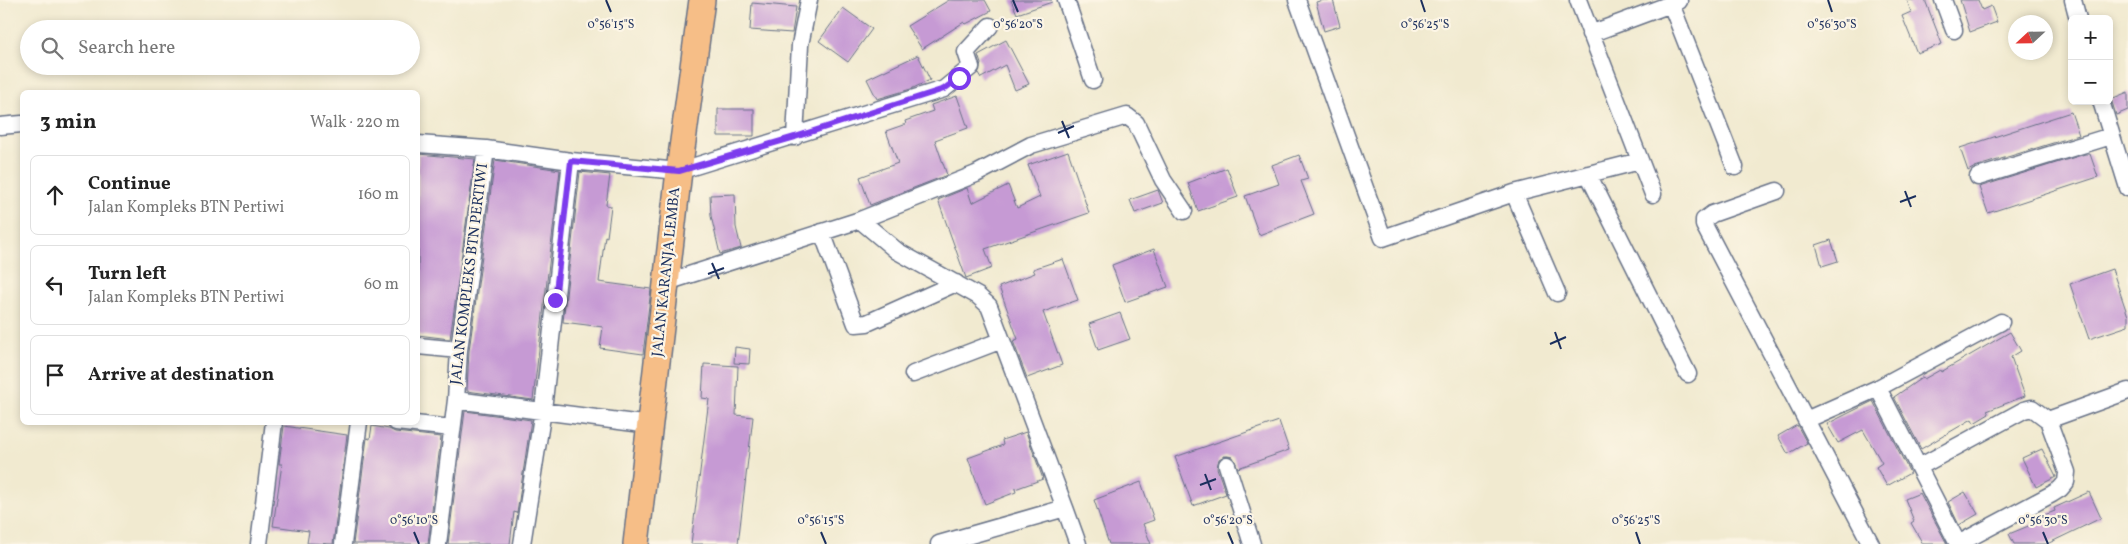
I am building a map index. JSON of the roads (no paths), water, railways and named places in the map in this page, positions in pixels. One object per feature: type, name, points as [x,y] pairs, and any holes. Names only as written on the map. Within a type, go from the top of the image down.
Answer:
[{"type":"main road","name":"JALAN KARANJA LEMBA","points":[[636,544],[679,171],[702,0]]},
{"type":"street","points":[[795,137],[800,45],[809,0]]},
{"type":"street","points":[[1066,0],[1093,80]]},
{"type":"street","points":[[1297,0],[1383,238],[1514,193],[1640,161]]},
{"type":"street","points":[[1578,0],[1653,194]]},
{"type":"street","points":[[1944,0],[1954,30]]},
{"type":"street","points":[[2073,0],[2077,15]]},
{"type":"street","points":[[1590,34],[1676,2],[1734,167]]},
{"type":"street","name":"JALAN KOMPLEKS BTN PERTIWI","points":[[420,144],[486,149],[571,161],[679,171],[795,137],[944,89],[971,68],[966,52],[990,26]]},
{"type":"street","points":[[2103,105],[2111,136],[2122,150],[2128,188]]},
{"type":"street","points":[[667,282],[860,220],[976,174],[1031,144],[1127,116],[1136,123],[1163,180],[1184,211]]},
{"type":"street","points":[[0,126],[20,124]]},
{"type":"street","points":[[1978,178],[2111,136]]},
{"type":"street","name":"JALAN KOMPLEKS BTN PERTIWI","points":[[438,544],[456,400],[459,350],[486,149]]},
{"type":"street","points":[[522,544],[542,410],[571,161]]},
{"type":"street","points":[[1588,174],[1688,374]]},
{"type":"street","points":[[1776,191],[1712,214],[1703,222],[1871,544]]},
{"type":"street","points":[[1514,193],[1557,293]]},
{"type":"street","points":[[860,220],[897,250],[978,296],[989,306],[1078,544]]},
{"type":"street","points":[[822,232],[856,324],[867,323],[956,283]]},
{"type":"street","points":[[1806,420],[1878,388],[2001,322]]},
{"type":"street","points":[[913,374],[1002,340]]},
{"type":"street","points":[[420,346],[459,350]]},
{"type":"street","points":[[1878,388],[1958,544],[2060,489],[2066,482],[2067,472],[2048,420],[2032,408],[2024,410],[1919,467]]},
{"type":"street","points":[[2048,420],[2128,391]]},
{"type":"street","name":"JALAN KOMPLEKS BTN PERTIWI","points":[[456,400],[650,425]]},
{"type":"street","points":[[259,544],[274,425]]},
{"type":"street","points":[[343,544],[359,425]]},
{"type":"street","points":[[420,425],[452,428]]},
{"type":"street","points":[[1227,465],[1252,544]]},
{"type":"street","points":[[939,544],[1066,508]]}]
